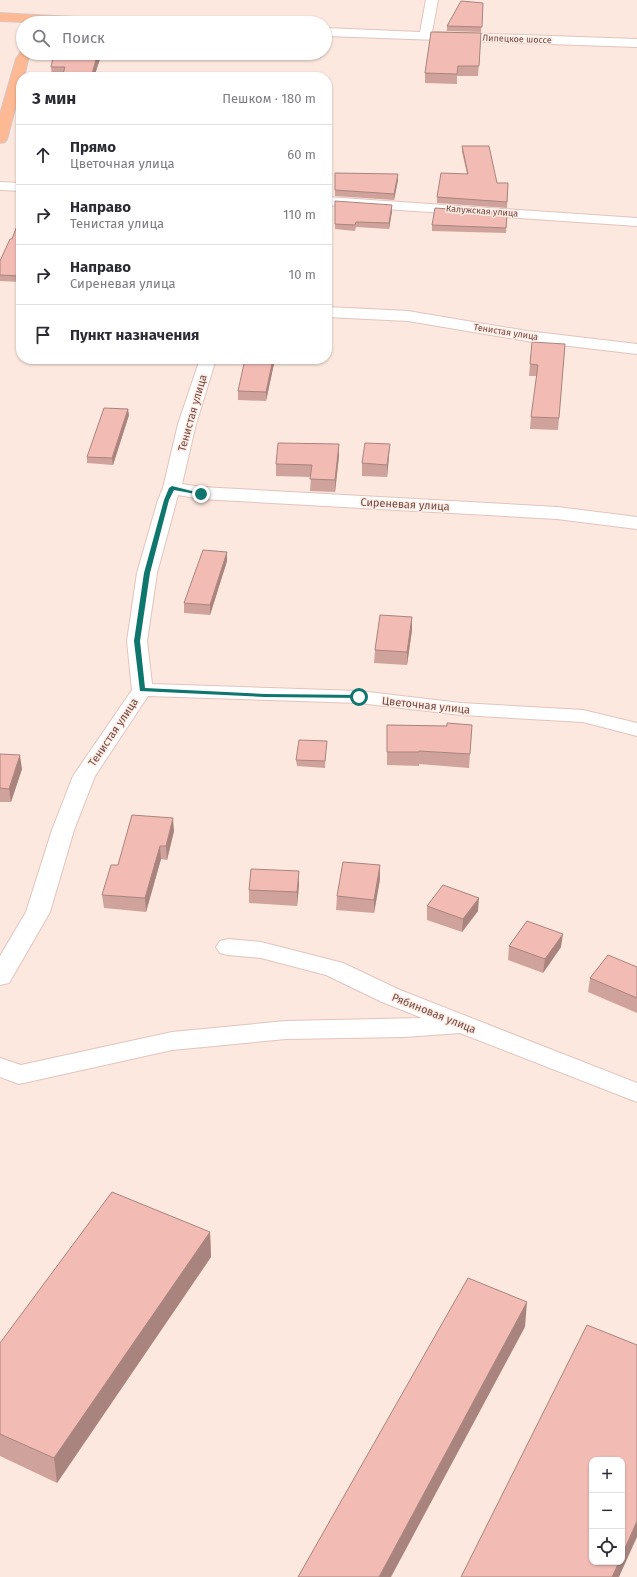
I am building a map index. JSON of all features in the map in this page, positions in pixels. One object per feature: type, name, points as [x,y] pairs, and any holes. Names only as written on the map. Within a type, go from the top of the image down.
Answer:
[{"type":"main road","points":[[0,17],[16,19]]},
{"type":"main road","points":[[19,72],[22,60]]},
{"type":"main road","points":[[0,138],[16,81]]},
{"type":"street","points":[[425,36],[432,0]]},
{"type":"street","name":"Липецкое шоссе","points":[[332,32],[637,43]]},
{"type":"street","points":[[0,186],[16,187]]},
{"type":"street","name":"Калужская улица","points":[[332,201],[637,222]]},
{"type":"street","name":"Тенистая улица","points":[[332,312],[408,316],[527,336],[637,349]]},
{"type":"street","name":"Тенистая улица","points":[[0,977],[38,912],[63,830],[84,776],[142,690],[137,641],[147,573],[167,500],[172,488],[187,424],[206,364]]},
{"type":"street","name":"Сиреневая улица","points":[[172,488],[201,494],[291,497],[557,513],[637,523]]},
{"type":"street","name":"Цветочная улица","points":[[142,690],[359,697],[461,709],[583,716],[637,730]]},
{"type":"street","name":"Рябиновая улица","points":[[228,947],[262,950],[334,969],[391,996],[637,1093]]},
{"type":"street","points":[[0,1067],[19,1075],[172,1041],[286,1030],[404,1028],[462,1024]]},
{"type":"building","points":[[461,1],[483,3],[482,27],[447,26]]},
{"type":"building","points":[[431,32],[481,33],[479,66],[458,66],[457,74],[425,73]]},
{"type":"building","points":[[52,60],[96,60],[92,72],[64,72],[65,67],[51,67]]},
{"type":"building","points":[[462,146],[489,146],[497,183],[508,183],[507,202],[437,197],[441,173],[468,174]]},
{"type":"building","points":[[335,173],[398,174],[394,194],[335,190]]},
{"type":"building","points":[[335,201],[392,205],[389,223],[356,222],[355,225],[335,224]]},
{"type":"building","points":[[435,208],[507,213],[506,228],[432,225]]},
{"type":"building","points":[[16,228],[16,276],[0,275],[0,261],[10,239],[12,239]]},
{"type":"building","points":[[532,342],[565,344],[559,418],[531,417],[538,365],[530,364]]},
{"type":"building","points":[[244,364],[272,364],[266,392],[238,391]]},
{"type":"building","points":[[104,408],[128,409],[112,458],[87,457]]},
{"type":"building","points":[[278,443],[339,444],[335,480],[310,479],[312,465],[276,464]]},
{"type":"building","points":[[365,443],[390,444],[387,465],[362,463]]},
{"type":"building","points":[[203,550],[227,552],[210,605],[184,603]]},
{"type":"building","points":[[380,615],[412,617],[407,652],[375,650]]},
{"type":"building","points":[[447,723],[472,725],[470,754],[419,751],[387,752],[387,725],[447,726]]},
{"type":"building","points":[[299,740],[327,741],[325,761],[296,760]]},
{"type":"building","points":[[0,754],[20,755],[9,789],[0,788]]},
{"type":"building","points":[[132,815],[173,818],[166,846],[160,846],[145,898],[102,895],[111,865],[118,865]]},
{"type":"building","points":[[343,862],[380,865],[374,900],[337,896]]},
{"type":"building","points":[[251,869],[299,871],[297,892],[249,890]]},
{"type":"building","points":[[443,885],[479,898],[463,919],[427,906]]},
{"type":"building","points":[[527,921],[563,934],[545,959],[509,946]]},
{"type":"building","points":[[608,955],[637,967],[637,998],[590,978]]},
{"type":"building","points":[[112,1192],[210,1232],[54,1458],[0,1434],[0,1343]]},
{"type":"building","points":[[468,1278],[527,1302],[379,1577],[298,1577]]},
{"type":"building","points":[[587,1325],[637,1345],[637,1521],[625,1548],[625,1457],[589,1457],[589,1565],[618,1565],[612,1577],[461,1577]]},
{"type":"route","points":[[201,494],[172,488],[167,500],[147,573],[137,641],[142,690],[359,697]]}]
